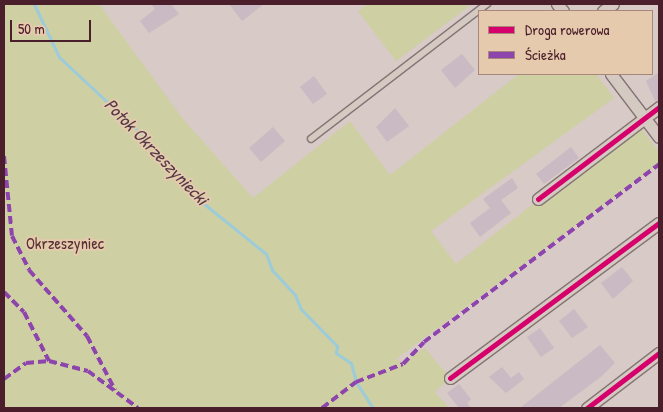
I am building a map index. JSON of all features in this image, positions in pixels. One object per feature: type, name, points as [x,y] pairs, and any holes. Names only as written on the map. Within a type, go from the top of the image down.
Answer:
[{"type":"street","points":[[612,75],[659,137]]},
{"type":"street","points":[[538,199],[659,106]]},
{"type":"street","points":[[450,378],[659,223]]},
{"type":"street","points":[[587,408],[659,353]]},
{"type":"lane","points":[[311,139],[478,11]]},
{"type":"green space","name":"Okrzeszyniec","points":[[4,4],[99,4],[183,119],[253,198],[350,121],[390,175],[518,75],[597,75],[614,98],[431,231],[456,264],[637,123],[659,152],[659,164],[396,359],[402,363],[425,348],[450,378],[435,392],[449,408],[4,408]]},
{"type":"green space","points":[[367,4],[472,4],[396,61],[358,11]]},
{"type":"building","points":[[151,4],[171,4],[179,14],[149,33],[140,21],[155,9]]},
{"type":"building","points":[[229,4],[264,4],[242,21]]},
{"type":"building","points":[[462,54],[475,70],[455,88],[441,70]]},
{"type":"building","points":[[659,72],[659,100],[655,101],[646,81]]},
{"type":"building","points":[[314,76],[327,94],[313,104],[300,87]]},
{"type":"building","points":[[395,108],[409,126],[387,142],[376,127]]},
{"type":"building","points":[[273,127],[285,141],[261,162],[249,148]]},
{"type":"building","points":[[571,147],[579,158],[544,184],[536,174]]},
{"type":"building","points":[[512,178],[518,188],[501,200],[511,213],[480,237],[470,223],[490,208],[483,199]]},
{"type":"building","points":[[622,267],[633,281],[613,299],[601,283]]},
{"type":"building","points":[[574,309],[588,327],[572,338],[559,321]]},
{"type":"building","points":[[540,328],[554,348],[541,357],[527,337]]},
{"type":"building","points":[[600,345],[615,363],[602,376],[559,408],[520,408]]},
{"type":"building","points":[[502,367],[511,378],[519,372],[524,379],[506,393],[489,377]]},
{"type":"building","points":[[459,384],[471,399],[467,403],[471,408],[459,408],[447,393]]},
{"type":"waterway","name":"Potok Okrzeszyniecki","points":[[34,4],[59,57],[150,142],[193,195],[266,254],[272,270],[295,295],[301,309],[337,346],[336,353],[351,363],[356,382],[373,408]]},
{"type":"marked path","points":[[4,156],[12,236],[29,270],[87,336],[115,390]]},
{"type":"marked path","points":[[322,408],[356,382],[403,364],[424,342],[659,164]]},
{"type":"marked path","points":[[4,292],[24,312],[49,361],[88,371],[138,408]]},
{"type":"marked path","points":[[4,379],[26,363],[49,361]]},
{"type":"cycle path","points":[[538,199],[659,107]]},
{"type":"cycle path","points":[[450,378],[659,223]]},
{"type":"cycle path","points":[[587,408],[659,353]]}]
